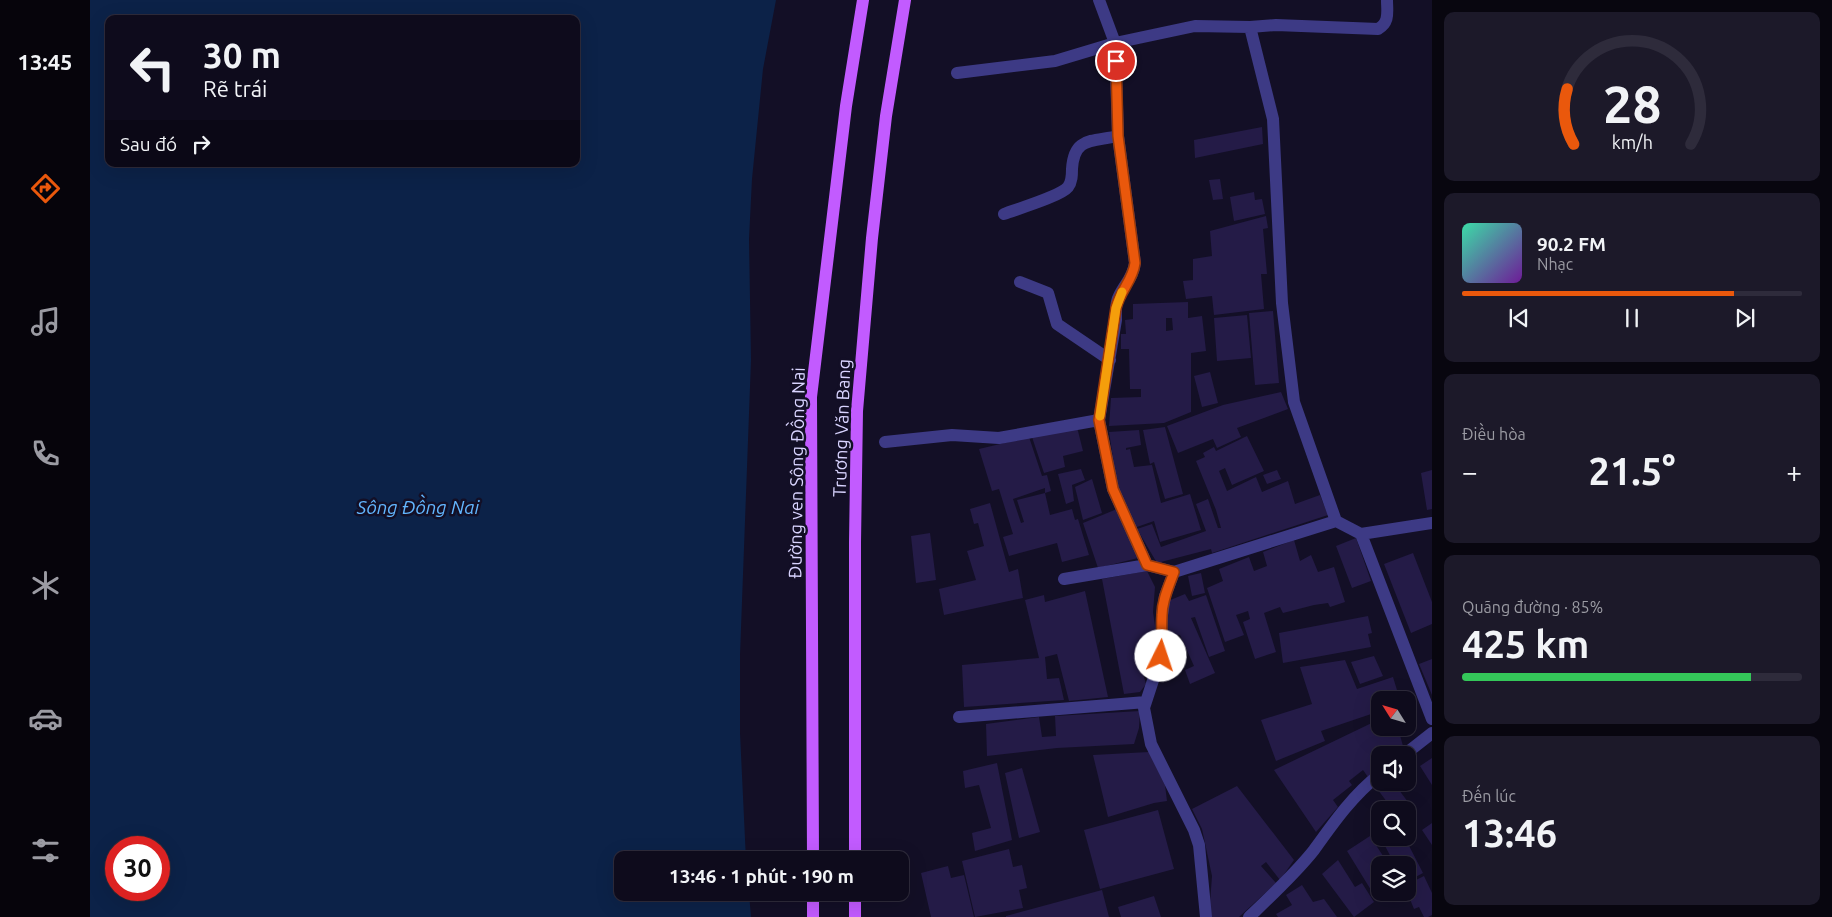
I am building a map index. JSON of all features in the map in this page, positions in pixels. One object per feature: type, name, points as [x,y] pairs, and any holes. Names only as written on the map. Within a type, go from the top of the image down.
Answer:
[{"type":"main road","name":"Đường ven Sông Đồng Nai","points":[[812,851],[811,397],[845,116],[863,0]]},
{"type":"main road","name":"Trương Văn Bang","points":[[855,851],[854,542],[857,411],[873,229],[886,116],[905,0]]},
{"type":"main road","points":[[813,901],[813,917]]},
{"type":"main road","points":[[855,901],[855,917]]},
{"type":"street","points":[[1099,0],[1115,42],[1118,136],[1135,263],[1134,272],[1119,296],[1116,308],[1110,360],[1099,420],[1113,489],[1147,565]]},
{"type":"street","points":[[957,72],[1055,61],[1115,42],[1195,26],[1250,27],[1276,25],[1378,29],[1384,25],[1388,18],[1387,0]]},
{"type":"street","points":[[1250,27],[1273,119],[1282,303],[1294,402],[1336,520],[1362,534],[1432,522]]},
{"type":"street","points":[[1004,214],[1063,192],[1071,180],[1073,154],[1077,148],[1082,144],[1118,136]]},
{"type":"street","points":[[1020,282],[1048,293],[1057,324],[1110,360]]},
{"type":"street","points":[[884,442],[952,435],[999,438],[1099,420]]},
{"type":"street","points":[[1064,579],[1147,565],[1174,572],[1336,520]]},
{"type":"street","points":[[1362,534],[1432,719]]},
{"type":"street","points":[[1174,572],[1165,596],[1162,615],[1163,638],[1161,656],[1146,702],[1146,725],[1151,744],[1194,830],[1199,845],[1206,917]]},
{"type":"street","points":[[959,717],[1146,702]]},
{"type":"street","points":[[1415,746],[1432,733]]},
{"type":"street","points":[[1249,917],[1281,887],[1359,792],[1371,782]]},
{"type":"water","name":"Sông Đồng Nai","points":[[90,0],[776,0],[763,69],[752,179],[749,239],[751,360],[740,655],[740,733],[746,851],[614,851],[614,901],[750,901],[751,917],[90,917]]},
{"type":"building","points":[[1262,127],[1263,144],[1195,158],[1194,140]]},
{"type":"building","points":[[1220,179],[1223,199],[1213,200],[1209,180]]},
{"type":"building","points":[[1254,192],[1255,200],[1262,199],[1265,214],[1234,221],[1230,197]]},
{"type":"building","points":[[1266,216],[1268,228],[1263,229],[1267,274],[1261,274],[1264,309],[1214,315],[1212,296],[1186,299],[1183,281],[1193,280],[1193,259],[1212,256],[1210,231]]},
{"type":"building","points":[[1188,302],[1188,318],[1202,316],[1206,351],[1191,353],[1191,412],[1164,423],[1109,426],[1111,398],[1141,397],[1141,389],[1130,389],[1129,349],[1121,349],[1121,334],[1126,334],[1125,320],[1133,319],[1133,304]],"holes":[[[1166,318],[1172,318],[1173,330],[1166,331]]]},
{"type":"building","points":[[1273,311],[1279,383],[1255,385],[1249,313]]},
{"type":"building","points":[[1247,315],[1251,358],[1217,361],[1214,318]]},
{"type":"building","points":[[1210,372],[1218,403],[1202,407],[1194,376]]},
{"type":"building","points":[[1281,392],[1288,409],[1237,428],[1241,437],[1217,448],[1213,439],[1178,453],[1167,426],[1223,405]]},
{"type":"building","points":[[1077,427],[1083,451],[1063,456],[1065,467],[1044,473],[1032,437]]},
{"type":"building","points":[[1165,427],[1183,494],[1165,499],[1154,462],[1150,464],[1143,430]]},
{"type":"building","points":[[1139,430],[1141,445],[1126,448],[1126,450],[1130,449],[1134,467],[1152,465],[1161,503],[1190,494],[1201,530],[1160,542],[1154,521],[1134,528],[1118,490],[1109,432]]},
{"type":"building","points":[[1247,436],[1264,471],[1232,485],[1225,468],[1219,471],[1227,491],[1256,477],[1262,492],[1288,481],[1295,504],[1320,495],[1328,515],[1212,553],[1211,549],[1157,563],[1137,529],[1152,524],[1161,547],[1206,531],[1196,504],[1208,499],[1218,528],[1221,528],[1216,510],[1196,461],[1205,457],[1203,453],[1214,447],[1216,451]]},
{"type":"building","points":[[1029,437],[1042,476],[1047,475],[1051,491],[1045,493],[1050,515],[1072,509],[1075,520],[1078,519],[1089,555],[1062,562],[1057,543],[1009,556],[1003,537],[1013,534],[999,489],[992,491],[979,449]],"holes":[[[1045,488],[1045,493],[1017,500],[1024,522],[1021,523],[1013,499]]]},
{"type":"building","points":[[1081,469],[1085,480],[1072,485],[1074,501],[1066,504],[1058,474]]},
{"type":"building","points":[[1277,470],[1281,479],[1267,484],[1263,475]]},
{"type":"building","points":[[1432,470],[1432,509],[1427,510],[1421,473]]},
{"type":"building","points":[[1092,479],[1102,513],[1083,520],[1075,487]]},
{"type":"building","points":[[990,503],[1009,572],[1018,569],[1023,598],[944,615],[939,589],[976,580],[967,551],[984,546],[978,523],[974,524],[970,509]]},
{"type":"building","points":[[1117,509],[1138,558],[1098,568],[1083,523]]},
{"type":"building","points":[[930,533],[936,580],[916,583],[911,536]]},
{"type":"building","points":[[1356,538],[1371,581],[1352,588],[1336,546]]},
{"type":"building","points":[[1294,540],[1300,561],[1311,555],[1318,572],[1334,567],[1345,602],[1330,607],[1328,603],[1314,605],[1283,613],[1280,607],[1264,613],[1276,652],[1255,659],[1243,622],[1250,619],[1248,611],[1236,615],[1244,635],[1225,642],[1207,588],[1223,581],[1219,569],[1249,557],[1254,571],[1267,566],[1263,552]]},
{"type":"building","points":[[1413,553],[1432,602],[1432,624],[1411,633],[1384,564]]},
{"type":"building","points":[[1147,571],[1155,587],[1153,612],[1156,633],[1140,638],[1156,635],[1157,647],[1150,669],[1142,670],[1146,684],[1140,692],[1124,694],[1102,579]]},
{"type":"building","points":[[1201,573],[1205,593],[1192,596],[1188,576]]},
{"type":"building","points":[[1085,591],[1108,697],[1069,701],[1057,654],[1045,657],[1047,679],[1059,678],[1064,700],[964,707],[962,665],[1039,658],[1025,600],[1044,595],[1045,602]]},
{"type":"building","points":[[1185,594],[1189,601],[1206,595],[1225,651],[1209,657],[1195,617],[1191,618],[1215,673],[1190,684],[1185,670],[1194,666],[1180,635],[1168,634],[1168,601]]},
{"type":"building","points":[[1368,616],[1372,633],[1368,634],[1371,647],[1283,663],[1279,633]]},
{"type":"building","points":[[1374,656],[1383,676],[1360,684],[1351,662]]},
{"type":"building","points":[[1432,659],[1432,695],[1419,664]]},
{"type":"building","points":[[1345,660],[1357,689],[1393,677],[1397,691],[1371,691],[1371,714],[1321,731],[1325,741],[1276,761],[1261,720],[1312,704],[1300,667]]},
{"type":"building","points":[[1140,711],[1139,728],[1134,744],[1057,748],[987,756],[986,724],[1039,717],[1042,737],[1056,736],[1055,716]]},
{"type":"building","points":[[1371,723],[1371,736],[1400,736],[1403,746],[1371,746],[1371,774],[1368,777],[1363,770],[1349,781],[1352,785],[1333,800],[1338,807],[1316,832],[1274,770]]},
{"type":"building","points":[[1149,752],[1165,785],[1167,801],[1108,817],[1093,755]]},
{"type":"building","points":[[1432,758],[1432,785],[1420,766]]},
{"type":"building","points":[[997,763],[1012,840],[975,851],[972,833],[991,828],[979,785],[965,788],[963,771]]},
{"type":"building","points":[[1022,768],[1040,832],[1019,838],[1005,773]]},
{"type":"building","points":[[1237,786],[1294,860],[1280,880],[1266,862],[1261,866],[1276,883],[1239,917],[1209,917],[1212,876],[1202,829],[1192,809]]},
{"type":"building","points":[[1379,791],[1400,791],[1407,801],[1386,801]]},
{"type":"building","points":[[1158,810],[1174,869],[1100,889],[1084,830]]},
{"type":"building","points":[[1432,823],[1432,845],[1422,830]]},
{"type":"building","points":[[1370,836],[1371,846],[1377,846],[1383,856],[1371,856],[1371,890],[1347,851]]},
{"type":"building","points":[[1385,846],[1409,846],[1414,856],[1390,856]]},
{"type":"building","points":[[1009,849],[1013,867],[1022,865],[1027,888],[1019,890],[1023,908],[975,917],[962,861]]},
{"type":"building","points":[[1416,859],[1423,873],[1416,877]]},
{"type":"building","points":[[1338,860],[1355,887],[1362,883],[1371,897],[1371,901],[1374,902],[1354,917],[1322,874]]},
{"type":"building","points":[[948,866],[951,878],[964,875],[974,917],[931,917],[921,873]]},
{"type":"building","points":[[1424,876],[1432,893],[1432,915],[1428,917],[1424,917],[1419,907],[1414,909],[1411,901],[1416,901],[1416,880]]},
{"type":"building","points":[[1302,885],[1313,902],[1324,899],[1337,917],[1278,917],[1276,914],[1292,905],[1286,895]]},
{"type":"building","points":[[1102,890],[1109,917],[1006,917],[1006,916]]},
{"type":"building","points":[[1154,896],[1161,917],[1121,917],[1118,907]]},
{"type":"slow traffic","points":[[1100,416],[1116,320],[1116,308],[1122,292]]},
{"type":"route","points":[[1116,61],[1118,136],[1135,263],[1134,272],[1129,283],[1119,296],[1116,308],[1116,320],[1106,386],[1099,420],[1113,489],[1147,565],[1174,572],[1165,596],[1162,615],[1163,638],[1161,656]]}]
